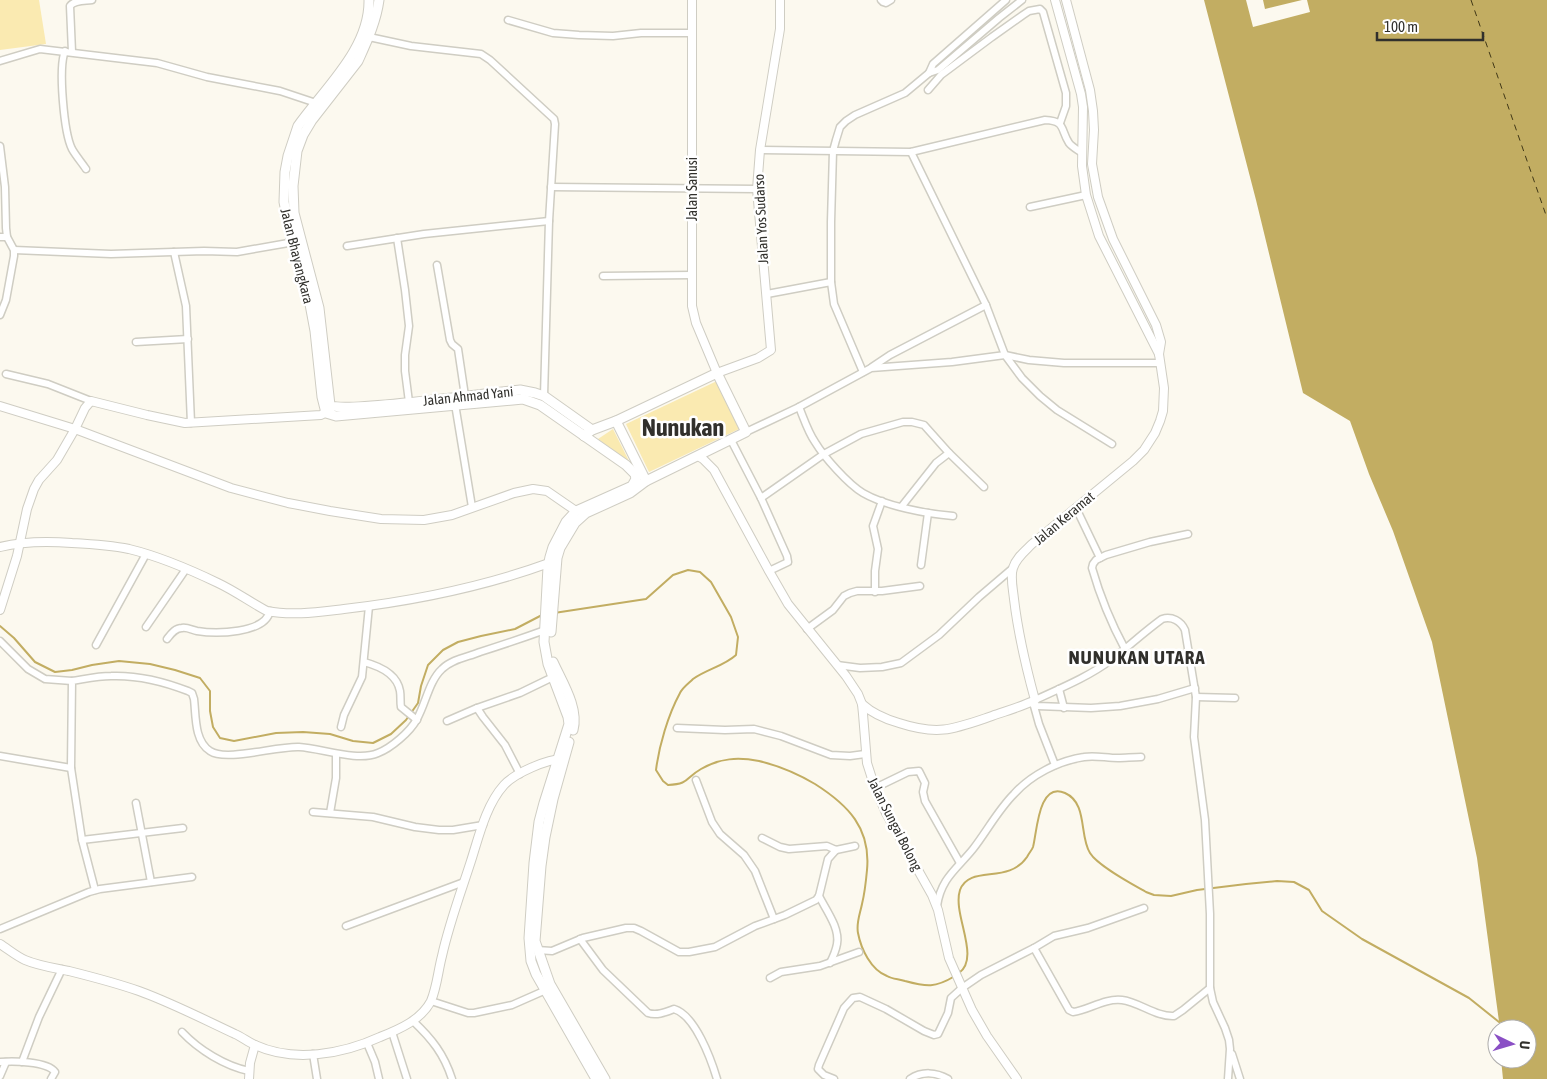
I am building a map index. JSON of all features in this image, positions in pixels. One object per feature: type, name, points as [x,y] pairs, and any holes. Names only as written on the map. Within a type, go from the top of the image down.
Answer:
[{"type":"main road","name":"Jalan Bhayangkara","points":[[296,242],[292,200],[297,151],[303,135],[312,120],[358,61],[369,38],[378,10],[379,0]]},
{"type":"main road","name":"Jalan Bhayangkara","points":[[329,410],[326,362],[319,308],[313,282],[296,242],[284,202],[286,164],[292,140],[298,126],[351,55],[365,25],[370,1]]},
{"type":"main road","points":[[552,564],[575,524],[591,510],[630,494],[646,481],[746,432],[717,373],[616,421],[592,430],[584,436]]},
{"type":"main road","name":"Jalan Ahmad Yani","points":[[386,408],[409,402],[520,390],[544,396],[592,430]]},
{"type":"main road","name":"Jalan Ahmad Yani","points":[[329,410],[523,399],[540,405],[626,465],[636,479],[632,486],[576,511]]},
{"type":"main road","points":[[616,421],[646,481]]},
{"type":"main road","points":[[576,511],[566,522],[553,547],[546,656],[569,720],[541,866],[535,935],[537,950],[554,990],[601,1077]]},
{"type":"main road","points":[[547,626],[551,654],[575,720],[539,822],[534,863],[530,955],[533,966],[546,990],[601,1077]]},
{"type":"street","points":[[86,169],[72,149],[68,136],[61,74],[62,61],[69,52],[70,6],[76,2],[92,0]]},
{"type":"street","points":[[370,1],[379,0]]},
{"type":"street","name":"Jalan Sanusi","points":[[692,0],[692,298],[694,315],[717,373]]},
{"type":"street","name":"Jalan Yos Sudarso","points":[[717,373],[758,358],[771,350],[757,189],[760,150],[780,29],[780,0]]},
{"type":"street","points":[[881,0],[886,3],[891,0]]},
{"type":"street","points":[[929,74],[933,64],[1006,0]]},
{"type":"street","points":[[863,372],[834,304],[831,282],[833,151],[840,127],[846,120],[855,115],[905,93],[929,74],[938,70],[1022,0]]},
{"type":"street","points":[[1055,0],[1083,106],[1082,166],[1086,194],[1099,236],[1159,354]]},
{"type":"street","name":"Jalan Keramat","points":[[1013,568],[1026,550],[1144,450],[1154,433],[1163,411],[1164,401],[1159,354],[1162,342],[1156,324],[1113,239],[1098,197],[1092,164],[1094,130],[1090,90],[1066,0]]},
{"type":"street","points":[[928,90],[941,75],[1000,31],[1029,11],[1040,9],[1043,12],[1066,93],[1066,106],[1060,123]]},
{"type":"street","points":[[508,20],[553,33],[579,35],[613,36],[641,33],[692,33]]},
{"type":"street","points":[[369,38],[411,46],[482,54],[554,120],[544,396]]},
{"type":"street","points":[[0,61],[40,49],[164,64],[207,78],[280,91],[316,103]]},
{"type":"street","points":[[760,150],[911,152],[1045,120],[1056,120],[1060,123],[1071,146],[1082,153]]},
{"type":"street","points":[[0,146],[5,187],[5,218],[8,238],[14,250],[8,290],[0,315]]},
{"type":"street","points":[[911,152],[986,305],[1005,354],[1030,387],[1051,406],[1112,444]]},
{"type":"street","points":[[1082,166],[1092,164]]},
{"type":"street","points":[[551,187],[757,189]]},
{"type":"street","points":[[1030,208],[1086,194]]},
{"type":"street","points":[[347,246],[424,234],[550,221]]},
{"type":"street","points":[[0,237],[8,238]]},
{"type":"street","points":[[397,238],[409,326],[405,356],[409,402]]},
{"type":"street","points":[[14,250],[111,254],[237,252],[296,242]]},
{"type":"street","points":[[174,252],[185,295],[191,423]]},
{"type":"street","points":[[1112,262],[1122,257]]},
{"type":"street","points":[[437,264],[450,340],[458,349],[465,396]]},
{"type":"street","points":[[603,276],[692,275]]},
{"type":"street","points":[[767,294],[831,282]]},
{"type":"street","points":[[746,432],[799,407],[871,368],[890,355],[986,305]]},
{"type":"street","points":[[136,342],[188,339]]},
{"type":"street","points":[[871,368],[952,362],[1005,354],[1029,360],[1064,363],[1160,363]]},
{"type":"street","points":[[6,374],[48,384],[91,401],[170,420],[191,423],[321,415],[329,410]]},
{"type":"street","points":[[0,609],[21,542],[27,509],[34,489],[39,480],[57,460],[85,408],[91,401]]},
{"type":"street","points":[[455,404],[472,507]]},
{"type":"street","points":[[0,406],[75,429],[230,488],[314,508],[374,518],[411,521],[437,518],[524,490],[540,489],[555,495],[576,511]]},
{"type":"street","points":[[799,407],[815,443],[861,492],[882,501],[928,513],[953,516]]},
{"type":"street","points":[[761,498],[824,454],[868,432],[903,422],[912,422],[924,426],[984,487]]},
{"type":"street","points":[[731,440],[788,556],[788,562],[769,571]]},
{"type":"street","name":"Jalan Sungai Bolong","points":[[709,450],[714,470],[788,604],[858,694],[862,704],[865,754],[875,788],[890,821],[937,907],[952,966],[979,1024],[1017,1079]]},
{"type":"street","points":[[902,506],[936,463],[949,453]]},
{"type":"street","name":"Jalan Sungai Bolong","points":[[698,456],[714,470]]},
{"type":"street","points":[[875,592],[878,549],[874,526],[882,501]]},
{"type":"street","points":[[1076,508],[1100,558]]},
{"type":"street","points":[[921,564],[928,513]]},
{"type":"street","points":[[1125,649],[1111,621],[1094,575],[1093,564],[1100,558],[1150,542],[1188,534]]},
{"type":"street","points":[[0,547],[21,542],[50,542],[128,549],[186,569],[218,583],[260,607],[276,613],[308,613],[369,606],[482,584],[552,564]]},
{"type":"street","points":[[96,645],[146,554]]},
{"type":"street","points":[[837,665],[860,668],[882,667],[901,663],[939,636],[972,603],[1013,568]]},
{"type":"street","points":[[1013,568],[1012,579],[1016,611],[1033,703],[1055,765]]},
{"type":"street","points":[[146,627],[186,569]]},
{"type":"street","points":[[807,629],[832,610],[850,592],[875,592],[920,586]]},
{"type":"street","points":[[341,727],[344,715],[362,680],[369,606]]},
{"type":"street","points":[[167,639],[180,628],[216,632],[258,626],[267,619],[270,611]]},
{"type":"street","points":[[862,704],[870,711],[888,720],[917,729],[940,731],[965,726],[1033,703],[1096,670],[1162,619],[1169,618],[1183,626],[1196,697],[1194,737],[1205,820],[1210,988],[1213,1002],[1226,1028],[1230,1049],[1240,1079]]},
{"type":"street","points":[[0,641],[28,669],[45,680],[72,681],[110,676],[130,677],[163,683],[192,693],[197,726],[203,744],[217,755],[236,755],[270,749],[299,747],[336,754],[369,756],[378,753],[404,735],[416,720],[429,690],[444,667],[460,659],[547,626]]},
{"type":"street","points":[[364,662],[382,668],[395,680],[400,689],[402,708],[416,720]]},
{"type":"street","points":[[447,721],[520,693],[553,677]]},
{"type":"street","points":[[72,681],[71,768],[82,840],[95,890]]},
{"type":"street","points":[[1033,703],[1064,708],[1091,708],[1134,704],[1195,688]]},
{"type":"street","points":[[1059,689],[1064,708]]},
{"type":"street","points":[[1196,697],[1235,698]]},
{"type":"street","points":[[477,708],[504,745],[520,774]]},
{"type":"street","points":[[677,728],[754,729],[781,736],[831,755],[850,756],[865,754]]},
{"type":"street","points":[[330,813],[336,778],[336,754]]},
{"type":"street","points":[[0,756],[71,768]]},
{"type":"street","points":[[937,907],[940,891],[949,875],[972,851],[1013,794],[1037,776],[1055,765],[1086,757],[1141,757]]},
{"type":"street","points":[[0,944],[26,960],[95,978],[169,1002],[255,1045],[280,1052],[313,1054],[334,1052],[367,1043],[414,1020],[431,1001],[445,944],[464,882],[490,807],[500,790],[505,783],[520,774],[538,765],[561,759]]},
{"type":"street","points":[[875,788],[908,772],[919,771],[925,784],[923,792],[925,801],[960,863]]},
{"type":"street","points":[[696,780],[712,822],[720,834],[744,855],[755,871],[774,919]]},
{"type":"street","points":[[136,803],[151,882]]},
{"type":"street","points":[[313,812],[373,817],[415,827],[439,830],[483,825]]},
{"type":"street","points":[[82,840],[183,828]]},
{"type":"street","points":[[762,838],[770,843],[789,848],[827,846],[836,850],[855,846]]},
{"type":"street","points":[[537,950],[552,951],[618,928],[634,928],[679,952],[689,952],[714,946],[755,926],[809,904],[819,896],[828,859],[836,850]]},
{"type":"street","points":[[0,929],[95,890],[192,877]]},
{"type":"street","points":[[346,926],[464,882]]},
{"type":"street","points":[[819,896],[833,922],[837,935],[837,946],[830,963]]},
{"type":"street","points":[[834,1079],[820,1073],[818,1070],[819,1065],[844,1008],[853,998],[860,997],[886,1009],[918,1028],[936,1035],[939,1033],[948,1013],[951,998],[961,984],[1054,936],[1088,928],[1144,908]]},
{"type":"street","points":[[580,940],[603,970],[648,1013],[659,1014],[674,1009],[684,1013],[712,1060],[717,1079]]},
{"type":"street","points":[[1034,948],[1069,1010],[1073,1012],[1108,1001],[1118,1000],[1131,1001],[1161,1014],[1174,1016],[1210,988]]},
{"type":"street","points":[[770,978],[781,972],[801,970],[830,963],[859,952]]},
{"type":"street","points":[[22,1062],[39,1017],[62,969]]},
{"type":"street","points":[[431,1001],[468,1013],[474,1013],[512,1005],[546,990]]},
{"type":"street","points":[[414,1020],[440,1050],[452,1079]]},
{"type":"street","points":[[182,1032],[208,1053],[249,1075],[255,1045]]},
{"type":"street","points":[[392,1032],[407,1079]]},
{"type":"street","points":[[367,1043],[375,1062],[379,1079]]},
{"type":"street","points":[[1228,1079],[1230,1049]]},
{"type":"street","points":[[313,1054],[317,1079]]},
{"type":"street","points":[[0,1076],[3,1062],[22,1062],[50,1067],[55,1072],[52,1079]]},
{"type":"street","points":[[910,1079],[923,1073],[934,1074],[948,1079]]},
{"type":"shaded area","points":[[0,0],[39,0],[46,44],[0,50]]},
{"type":"shaded area","points":[[1204,0],[1547,0],[1547,1079],[1503,1079],[1502,1069],[1537,1069],[1537,1019],[1499,1019],[1477,858],[1432,642],[1393,531],[1369,474],[1350,421],[1303,393],[1256,200]]},
{"type":"shaded area","points":[[717,381],[739,429],[649,472],[626,424]]},
{"type":"shaded area","points":[[613,429],[630,463],[598,439]]},
{"type":"pier","points":[[1246,0],[1263,0],[1265,9],[1307,0],[1310,12],[1253,27]]},
{"type":"waterway","points":[[554,613],[646,599],[673,575],[688,570],[700,572],[711,582],[731,617],[738,637],[736,655],[693,679],[681,691],[665,731],[656,770],[668,785],[684,782],[708,765],[729,759],[751,760],[767,763],[788,771],[809,780],[827,792],[838,800],[855,819],[865,842],[867,870],[865,891],[858,918],[858,929],[859,939],[872,964],[881,973],[889,977],[919,984],[931,985],[942,983],[955,976]]},
{"type":"waterway","points":[[0,626],[14,638],[35,662],[55,672],[119,661],[150,664],[200,678],[210,691],[210,711],[213,727],[220,738],[234,741],[276,733],[303,732],[330,734],[353,741],[373,743],[391,734],[406,720],[418,703],[428,665],[443,650],[458,642],[515,629],[542,615]]},
{"type":"waterway","points":[[959,973],[965,966],[967,957],[967,946],[960,911],[960,890],[965,882],[972,878],[1010,870],[1027,857],[1033,847],[1040,810],[1049,794],[1056,791],[1065,793],[1077,804],[1087,846],[1094,858],[1146,892],[1154,895],[1171,896],[1197,890],[1246,884],[1277,881],[1294,882],[1309,890],[1322,911],[1362,939],[1469,998],[1495,1019]]},
{"type":"ferry route","points":[[1471,0],[1547,218]]},
{"type":"district","name":"Nunukan","points":[[683,427]]},
{"type":"district","name":"NUNUKAN UTARA","points":[[1137,657]]}]
